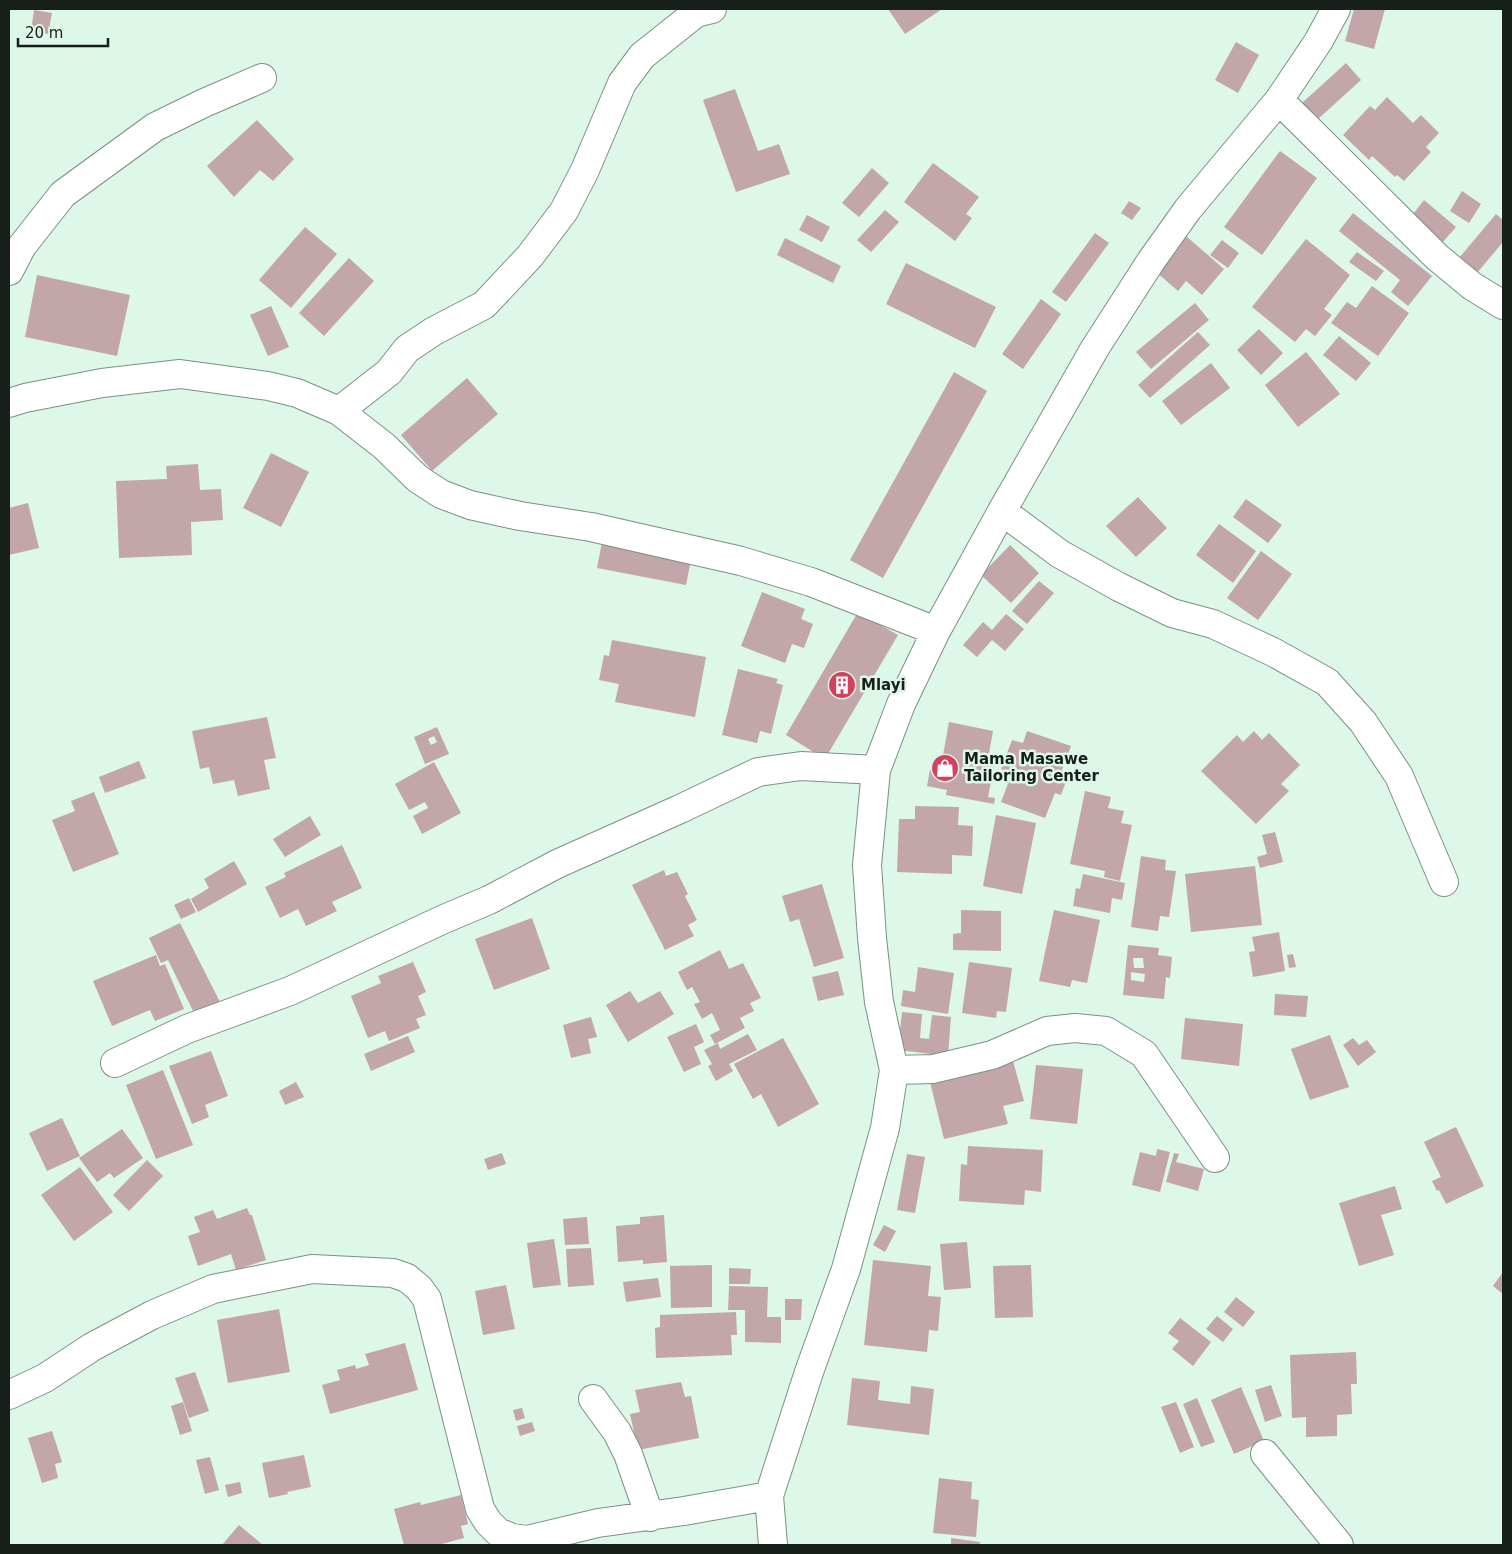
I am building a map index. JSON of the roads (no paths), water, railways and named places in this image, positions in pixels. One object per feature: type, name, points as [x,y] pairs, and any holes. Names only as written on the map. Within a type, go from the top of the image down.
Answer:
[{"type":"street","points":[[339,411],[389,372],[407,349],[434,331],[484,305],[530,256],[564,211],[586,170],[622,83],[627,76],[642,56],[672,31],[696,13],[712,9]]},
{"type":"street","points":[[773,1545],[769,1496],[809,1372],[846,1269],[885,1128],[894,1070],[879,1002],[867,865],[876,770],[901,704],[936,631],[1002,511],[1096,348],[1150,261],[1188,208],[1279,100],[1318,42],[1336,9]]},
{"type":"street","points":[[9,271],[22,246],[63,194],[155,128],[204,103],[262,78]]},
{"type":"street","points":[[1279,100],[1437,257],[1472,286],[1503,305]]},
{"type":"street","points":[[9,403],[102,383],[180,374],[268,386],[297,393],[339,411],[384,446],[418,479],[441,494],[470,505],[520,516],[591,527],[741,561],[811,582],[936,631]]},
{"type":"street","points":[[1002,511],[1060,554],[1119,587],[1172,613],[1213,624],[1273,652],[1327,682],[1364,722],[1399,776],[1444,882]]},
{"type":"street","points":[[115,1063],[187,1029],[290,991],[489,900],[557,864],[758,772],[801,766],[876,770]]},
{"type":"street","points":[[894,1070],[933,1069],[992,1055],[1047,1031],[1075,1028],[1106,1031],[1144,1054],[1215,1158]]},
{"type":"street","points":[[9,1395],[46,1378],[92,1347],[152,1315],[213,1288],[312,1269],[393,1273],[408,1278],[427,1299],[480,1509],[488,1522],[498,1532],[512,1538],[527,1540],[598,1523],[650,1517],[769,1496]]},
{"type":"street","points":[[593,1399],[617,1432],[628,1454],[650,1517]]},
{"type":"street","points":[[1265,1454],[1339,1545]]},
{"type":"place","name":"Mlayi","points":[[842,685]]},
{"type":"place","name":"Mama Masawe Tailoring Center","points":[[945,768]]}]
